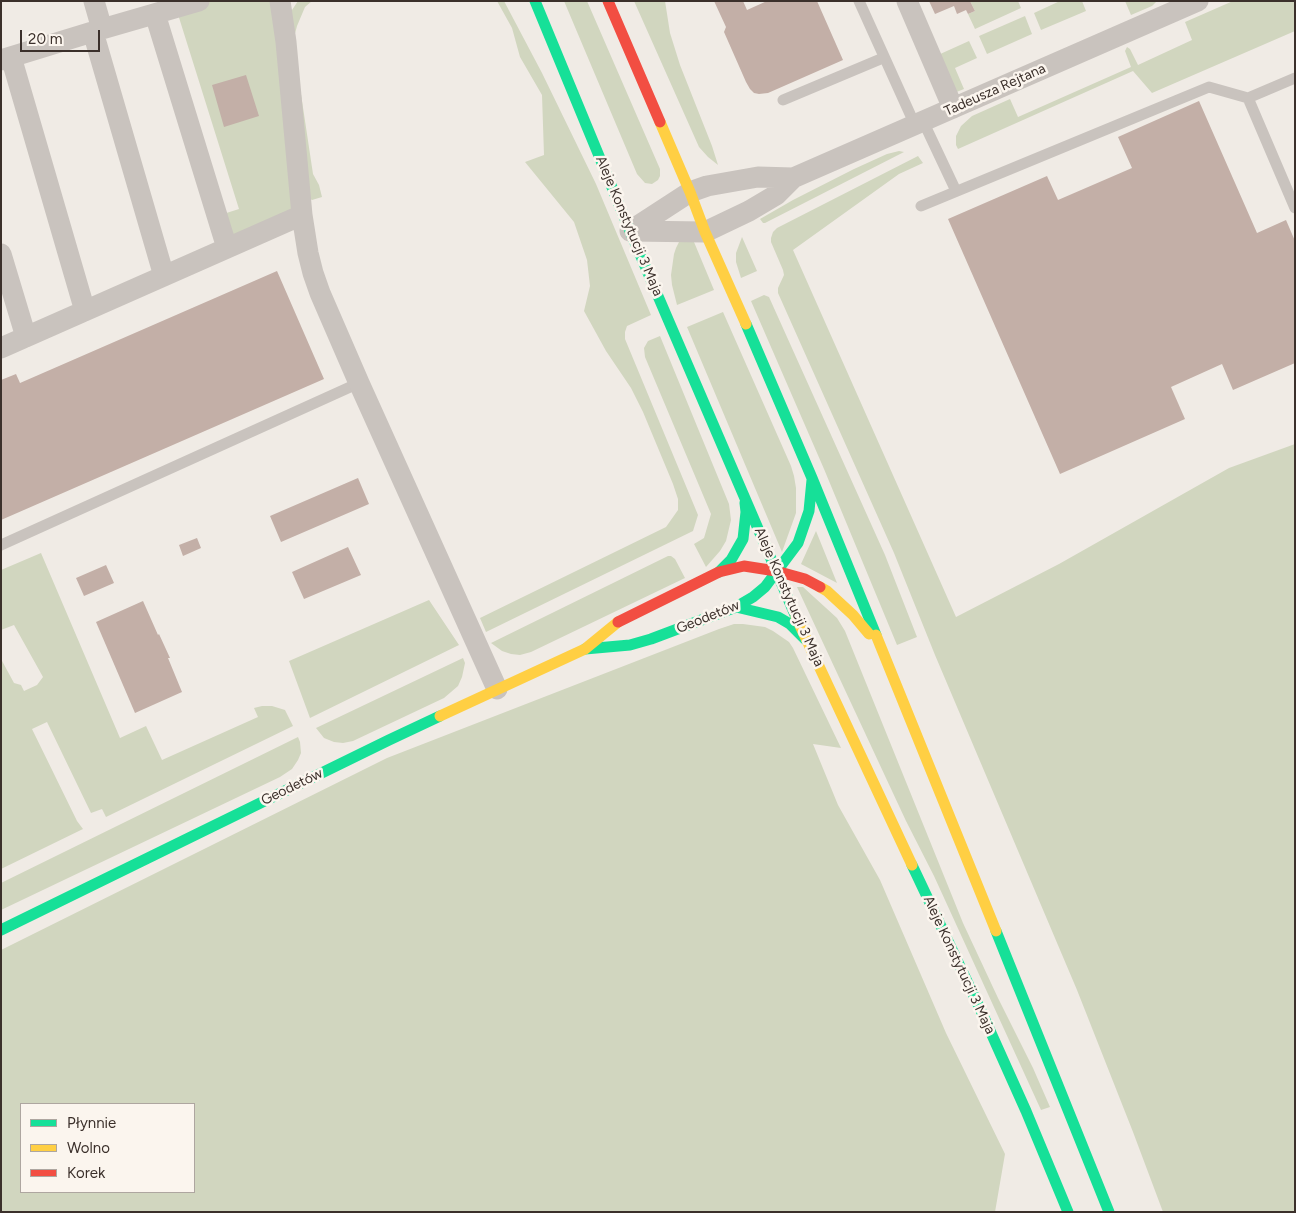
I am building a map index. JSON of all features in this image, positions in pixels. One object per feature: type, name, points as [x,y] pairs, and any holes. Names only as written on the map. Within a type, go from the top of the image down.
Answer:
[{"type":"main road","name":"Aleje Konstytucji 3 Maja","points":[[534,1],[630,231],[776,571],[983,1016],[1026,1111],[1068,1212]]},
{"type":"main road","points":[[608,1],[690,192],[705,232],[812,478],[953,822],[1109,1212]]},
{"type":"main road","name":"Geodetów","points":[[585,649],[630,645],[651,640],[736,607],[753,598],[766,587],[798,543],[809,511],[812,478]]},
{"type":"main road","points":[[719,572],[734,555],[743,539],[746,512],[743,494]]},
{"type":"main road","points":[[719,572],[744,566],[805,578],[827,591],[853,615],[883,650]]},
{"type":"main road","name":"Geodetów","points":[[1,930],[373,748],[585,649],[619,621],[719,572]]},
{"type":"main road","points":[[736,607],[778,616],[798,631],[807,641]]},
{"type":"street","points":[[94,1],[98,30],[164,276]]},
{"type":"street","points":[[85,311],[6,59],[199,1]]},
{"type":"street","points":[[280,1],[286,42],[302,215],[308,253],[320,293],[359,384],[497,689]]},
{"type":"street","points":[[907,1],[953,108]]},
{"type":"street","name":"Tadeusza Rejtana","points":[[630,231],[705,232],[743,214],[776,195],[793,178],[1198,1]]},
{"type":"street","points":[[155,14],[226,248]]},
{"type":"street","name":"Tadeusza Rejtana","points":[[630,231],[690,192],[707,186],[758,176],[793,178]]},
{"type":"street","points":[[1,348],[302,215]]},
{"type":"street","points":[[1,254],[26,337]]},
{"type":"lane","points":[[859,1],[883,58],[956,191]]},
{"type":"lane","points":[[783,100],[883,58]]},
{"type":"lane","points":[[920,206],[1210,87],[1248,98],[1295,78]]},
{"type":"lane","points":[[1248,98],[1295,208]]},
{"type":"lane","points":[[1,545],[359,384]]},
{"type":"green space","points":[[199,1],[280,1],[292,10],[298,1],[312,1],[305,7],[293,41],[313,174],[319,185],[322,197],[312,200],[300,192],[302,215],[227,248],[217,216],[239,209],[176,8]]},
{"type":"green space","points":[[497,1],[504,1],[542,73],[596,184],[651,315],[627,326],[625,339],[698,515],[693,531],[486,632],[480,618],[666,527],[678,510],[678,499],[673,484],[643,412],[631,388],[606,351],[584,311],[590,286],[587,260],[574,222],[525,162],[544,155],[542,95],[520,57],[512,28]]},
{"type":"green space","points":[[564,1],[587,1],[660,169],[658,180],[652,184],[645,183],[637,174]]},
{"type":"green space","points":[[634,1],[665,1],[670,33],[680,65],[718,165],[699,147]]},
{"type":"green space","points":[[970,1],[1018,1],[1021,8],[975,29],[968,14],[975,11]]},
{"type":"green space","points":[[1060,1],[1082,1],[1086,11],[1041,30],[1034,13]]},
{"type":"green space","points":[[1125,1],[1157,1],[1152,6],[1131,15]]},
{"type":"green space","points":[[1233,1],[1295,1],[1295,31],[1152,93],[1133,71],[958,149],[956,136],[961,126],[972,116],[1010,99],[1018,117],[1131,67],[1125,51],[1127,47],[1130,49],[1138,65],[1192,40],[1185,22]]},
{"type":"green space","points":[[1025,16],[1032,34],[987,54],[979,36]]},
{"type":"green space","points":[[969,41],[977,58],[955,68],[964,89],[954,93],[938,55]]},
{"type":"green space","points":[[899,151],[904,152],[765,223],[760,219],[854,169],[887,154]]},
{"type":"green space","points":[[918,156],[923,163],[899,174],[793,250],[956,617],[1059,564],[1229,468],[1295,444],[1295,1212],[1163,1212],[1077,990],[935,655],[894,553],[778,293],[778,288],[784,275],[771,242],[773,232],[777,228]]},
{"type":"green space","points":[[742,237],[757,271],[741,278],[736,262],[736,253]]},
{"type":"green space","points":[[680,240],[694,242],[714,290],[677,305],[671,275],[674,254]]},
{"type":"green space","points":[[764,295],[769,297],[885,555],[917,637],[897,645],[824,469],[751,301]]},
{"type":"green space","points":[[723,312],[794,476],[796,513],[782,552],[687,327]]},
{"type":"green space","points":[[660,336],[729,504],[731,520],[726,541],[706,567],[694,544],[704,538],[711,514],[645,357],[644,348],[648,341]]},
{"type":"green space","points":[[816,531],[837,583],[801,564]]},
{"type":"green space","points":[[41,553],[120,738],[146,726],[162,760],[258,717],[254,708],[272,706],[285,710],[293,726],[106,817],[102,809],[91,813],[47,722],[32,729],[77,821],[83,829],[1,869],[1,659],[14,683],[21,685],[24,691],[37,685],[43,677],[14,625],[1,630],[1,570]]},
{"type":"green space","points":[[668,556],[675,559],[685,578],[531,652],[520,655],[511,654],[502,651],[491,643]]},
{"type":"green space","points":[[797,587],[803,587],[837,618],[845,631],[963,923],[1050,1107],[1041,1110],[934,876],[906,821]]},
{"type":"green space","points":[[429,600],[459,645],[310,718],[289,661]]},
{"type":"green space","points":[[734,624],[765,627],[789,642],[841,748],[813,744],[838,805],[880,880],[946,1033],[1005,1154],[995,1212],[1,1212],[1,950],[387,758]]},
{"type":"green space","points":[[463,658],[465,663],[458,686],[444,698],[353,741],[334,742],[324,738],[316,728]]},
{"type":"green space","points":[[298,737],[301,753],[298,760],[292,769],[280,777],[1,910],[1,883]]},
{"type":"building","points":[[714,1],[743,1],[747,10],[767,1],[817,1],[843,60],[768,93],[754,93],[746,82],[724,32],[726,27]]},
{"type":"building","points":[[929,1],[970,1],[975,11],[968,14],[966,10],[957,14],[954,6],[935,14]]},
{"type":"building","points":[[246,75],[259,116],[224,127],[212,85]]},
{"type":"building","points":[[1199,101],[1257,233],[1286,220],[1295,241],[1295,363],[1233,390],[1222,364],[1171,387],[1185,419],[1060,474],[948,219],[1047,176],[1058,200],[1132,168],[1118,137]]},
{"type":"building","points":[[277,271],[324,379],[1,520],[1,380],[16,374],[20,383]]},
{"type":"building","points":[[358,478],[369,504],[281,542],[270,516]]},
{"type":"building","points":[[197,538],[201,548],[183,556],[179,545]]},
{"type":"building","points":[[348,547],[361,575],[304,599],[292,572]]},
{"type":"building","points":[[106,565],[114,583],[84,596],[76,578]]},
{"type":"building","points":[[143,601],[170,658],[168,658],[182,692],[135,713],[96,622]]},
{"type":"traffic: fast","points":[[535,1],[630,231],[796,617]]},
{"type":"traffic: fast","points":[[746,324],[812,478],[876,635]]},
{"type":"traffic: fast","points":[[585,649],[630,645],[651,639],[736,607],[753,597],[765,587],[798,543],[809,511],[812,480]]},
{"type":"traffic: fast","points":[[719,572],[731,560],[743,539],[745,503]]},
{"type":"traffic: fast","points":[[736,607],[778,617],[790,624],[805,639]]},
{"type":"traffic: fast","points":[[1,930],[440,716]]},
{"type":"traffic: fast","points":[[912,865],[983,1015],[1068,1212]]},
{"type":"traffic: fast","points":[[996,931],[1109,1212]]},
{"type":"traffic: slow","points":[[660,122],[705,232],[746,324]]},
{"type":"traffic: slow","points":[[820,587],[853,615],[869,634]]},
{"type":"traffic: slow","points":[[796,617],[912,865]]},
{"type":"traffic: slow","points":[[440,716],[585,649],[618,622]]},
{"type":"traffic: slow","points":[[876,635],[996,931]]},
{"type":"traffic: jam","points":[[608,1],[660,122]]},
{"type":"traffic: jam","points":[[618,622],[719,572],[744,566],[776,571],[805,579],[820,587]]}]
